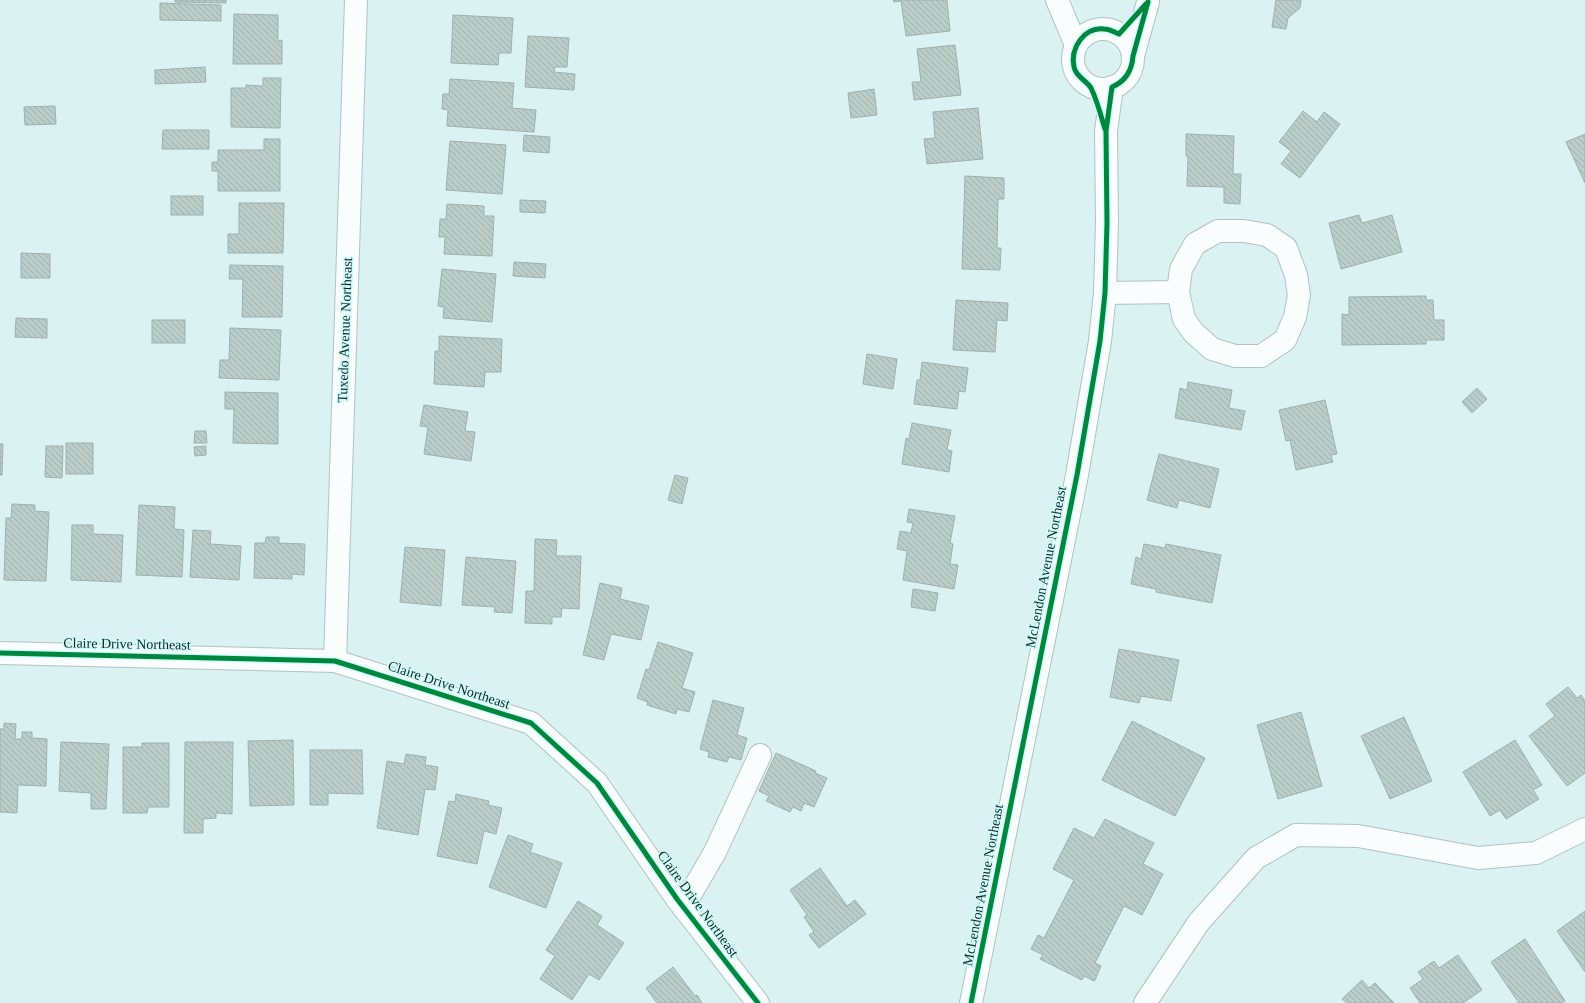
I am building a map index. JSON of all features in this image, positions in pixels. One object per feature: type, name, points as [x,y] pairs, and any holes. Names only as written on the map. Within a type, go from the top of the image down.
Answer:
[{"type":"street","name":"Tuxedo Avenue Northeast","points":[[335,661],[356,0]]},
{"type":"street","points":[[1056,0],[1076,45],[1082,37],[1092,31],[1104,29],[1119,34],[1128,43],[1133,56]]},
{"type":"street","points":[[1119,34],[1148,1]]},
{"type":"street","points":[[1090,87],[1100,89],[1112,87],[1120,83],[1128,75],[1148,1]]},
{"type":"street","name":"McLendon Avenue Northeast","points":[[1076,45],[1073,56],[1074,68],[1080,78],[1090,87],[1106,131]]},
{"type":"street","name":"McLendon Avenue Northeast","points":[[972,1003],[1077,475],[1100,340],[1105,293],[1107,223],[1106,131],[1112,87]]},
{"type":"street","points":[[1218,231],[1244,231],[1267,235],[1286,248],[1296,275],[1299,294],[1295,318],[1285,340],[1261,356],[1235,356],[1212,349],[1193,332],[1184,319],[1178,292],[1181,270],[1195,244],[1218,231]]},
{"type":"street","points":[[1105,293],[1178,292]]},
{"type":"street","name":"Claire Drive Northeast","points":[[0,653],[335,661],[531,723],[597,783],[683,907],[758,1003]]},
{"type":"street","points":[[683,907],[715,852],[760,755]]},
{"type":"street","points":[[1145,1003],[1199,922],[1251,863],[1256,858],[1296,835],[1358,836],[1478,858],[1536,853],[1585,829]]},
{"type":"building","points":[[175,0],[226,0],[226,3],[175,2]]},
{"type":"building","points":[[893,0],[947,0],[950,31],[906,36],[901,1],[894,2]]},
{"type":"building","points":[[1276,0],[1301,0],[1300,8],[1288,18],[1286,29],[1272,27]]},
{"type":"building","points":[[160,3],[221,5],[221,21],[160,20]]},
{"type":"building","points":[[234,14],[278,15],[278,41],[282,40],[282,64],[233,64]]},
{"type":"building","points":[[453,15],[513,18],[511,53],[499,53],[498,65],[451,63]]},
{"type":"building","points":[[528,36],[569,38],[567,67],[555,67],[554,72],[575,74],[574,90],[525,87]]},
{"type":"building","points":[[955,45],[961,95],[914,100],[912,82],[921,82],[917,49]]},
{"type":"building","points":[[205,67],[206,82],[155,84],[155,70]]},
{"type":"building","points":[[263,78],[281,78],[280,128],[231,127],[231,88],[246,88],[246,85],[263,86]]},
{"type":"building","points":[[450,79],[514,83],[512,108],[536,110],[534,132],[447,126],[448,110],[442,109],[443,94],[449,94]]},
{"type":"building","points":[[874,89],[877,115],[851,118],[848,93]]},
{"type":"building","points":[[55,106],[56,124],[25,125],[24,107]]},
{"type":"building","points":[[978,108],[983,159],[927,164],[924,139],[935,138],[933,112]]},
{"type":"building","points":[[1303,111],[1317,122],[1324,112],[1340,124],[1300,178],[1281,164],[1291,151],[1279,142]]},
{"type":"building","points":[[163,130],[209,130],[209,149],[162,149]]},
{"type":"building","points":[[1186,134],[1234,136],[1233,174],[1241,174],[1240,204],[1224,203],[1224,187],[1187,186],[1188,156],[1186,156]]},
{"type":"building","points":[[1585,134],[1585,183],[1566,142]]},
{"type":"building","points":[[524,135],[550,137],[549,153],[523,151]]},
{"type":"building","points":[[264,139],[280,139],[280,191],[218,191],[218,171],[212,171],[212,162],[218,162],[218,150],[264,150]]},
{"type":"building","points":[[450,141],[506,145],[502,194],[446,190]]},
{"type":"building","points":[[965,176],[1004,178],[1004,199],[998,199],[997,248],[1001,248],[1000,270],[962,269]]},
{"type":"building","points":[[171,196],[203,196],[203,215],[171,215]]},
{"type":"building","points":[[520,200],[546,201],[545,213],[520,212]]},
{"type":"building","points":[[239,203],[284,203],[283,253],[228,253],[228,234],[239,234]]},
{"type":"building","points":[[447,204],[484,206],[484,216],[494,216],[492,256],[444,254],[445,237],[439,237],[440,219],[446,219]]},
{"type":"building","points":[[1359,215],[1362,223],[1392,215],[1402,252],[1341,269],[1329,223]]},
{"type":"building","points":[[21,253],[50,254],[50,278],[21,278]]},
{"type":"building","points":[[514,262],[546,264],[545,278],[513,276]]},
{"type":"building","points":[[230,265],[283,266],[282,317],[242,317],[243,279],[229,279]]},
{"type":"building","points":[[442,269],[496,274],[492,322],[443,318],[444,307],[438,306]]},
{"type":"building","points":[[1426,296],[1426,300],[1433,300],[1434,320],[1444,320],[1444,340],[1426,340],[1426,344],[1342,345],[1342,314],[1349,315],[1349,297]]},
{"type":"building","points":[[956,300],[1008,303],[1007,321],[997,320],[995,352],[953,350]]},
{"type":"building","points":[[16,318],[47,319],[47,338],[15,337]]},
{"type":"building","points":[[152,320],[185,320],[185,343],[152,343]]},
{"type":"building","points":[[230,328],[281,330],[279,380],[219,378],[220,360],[229,360]]},
{"type":"building","points":[[439,336],[502,339],[501,372],[485,372],[484,387],[434,384],[435,351],[439,351]]},
{"type":"building","points":[[867,354],[897,359],[893,389],[863,384]]},
{"type":"building","points":[[922,362],[968,368],[965,392],[959,391],[957,409],[914,404],[917,380],[920,380]]},
{"type":"building","points":[[1188,382],[1232,390],[1229,408],[1245,411],[1241,430],[1175,418],[1180,388],[1187,390]]},
{"type":"building","points":[[1477,388],[1487,399],[1472,413],[1462,402]]},
{"type":"building","points":[[225,392],[278,393],[278,444],[233,443],[234,409],[225,409]]},
{"type":"building","points":[[1325,400],[1337,454],[1331,455],[1333,462],[1296,470],[1290,440],[1286,441],[1279,410]]},
{"type":"building","points":[[424,405],[468,412],[465,431],[475,432],[471,461],[424,454],[428,427],[420,426]]},
{"type":"building","points":[[912,423],[951,430],[947,450],[952,451],[949,472],[902,464],[906,438],[909,439]]},
{"type":"building","points":[[195,431],[206,431],[207,443],[194,443]]},
{"type":"building","points":[[66,443],[93,443],[93,474],[66,474]]},
{"type":"building","points":[[0,444],[3,444],[2,475],[0,475]]},
{"type":"building","points":[[46,446],[63,446],[62,478],[45,477]]},
{"type":"building","points":[[206,446],[206,455],[195,456],[194,447]]},
{"type":"building","points":[[1159,454],[1219,469],[1210,508],[1179,500],[1177,508],[1147,500]]},
{"type":"building","points":[[675,475],[688,478],[682,504],[668,500]]},
{"type":"building","points":[[12,504],[35,505],[35,511],[49,512],[46,581],[4,580],[6,518],[11,518]]},
{"type":"building","points":[[139,505],[175,507],[174,529],[184,530],[182,577],[136,575]]},
{"type":"building","points":[[909,509],[955,516],[950,543],[953,544],[950,564],[958,565],[954,589],[903,580],[907,551],[897,549],[900,531],[911,533],[913,523],[907,522]]},
{"type":"building","points":[[72,525],[93,525],[93,534],[123,535],[121,582],[71,580]]},
{"type":"building","points":[[193,530],[211,531],[210,544],[241,546],[239,580],[190,577]]},
{"type":"building","points":[[266,537],[279,537],[279,543],[305,544],[304,575],[292,574],[292,579],[254,578],[255,543],[265,543]]},
{"type":"building","points":[[535,539],[557,540],[556,556],[581,556],[579,609],[562,608],[561,617],[552,617],[552,624],[525,623],[526,591],[534,591]]},
{"type":"building","points":[[1144,544],[1165,548],[1166,544],[1221,555],[1212,603],[1156,592],[1156,589],[1131,584],[1136,557],[1141,559]]},
{"type":"building","points":[[405,547],[445,550],[441,606],[400,602]]},
{"type":"building","points":[[466,557],[516,561],[512,613],[494,612],[495,607],[462,605]]},
{"type":"building","points":[[600,583],[622,588],[620,599],[649,606],[641,640],[611,634],[604,660],[583,655]]},
{"type":"building","points":[[913,589],[938,593],[935,611],[911,607]]},
{"type":"building","points":[[658,642],[693,653],[682,688],[695,692],[689,712],[677,709],[676,714],[647,705],[648,702],[637,698],[646,669],[649,670]]},
{"type":"building","points":[[1119,649],[1179,660],[1171,701],[1141,696],[1139,703],[1110,697]]},
{"type":"building","points":[[1568,687],[1577,698],[1581,695],[1585,701],[1585,773],[1567,786],[1529,736],[1555,716],[1546,704]]},
{"type":"building","points":[[713,700],[744,708],[737,735],[747,738],[741,760],[729,757],[727,762],[708,757],[709,752],[700,749]]},
{"type":"building","points":[[1301,712],[1322,786],[1278,799],[1257,725]]},
{"type":"building","points":[[1404,717],[1432,781],[1390,799],[1361,736]]},
{"type":"building","points":[[1132,721],[1205,758],[1175,816],[1102,780]]},
{"type":"building","points":[[4,723],[16,724],[15,739],[22,739],[22,732],[32,732],[32,738],[47,739],[46,786],[18,785],[17,813],[0,812],[0,729],[4,729]]},
{"type":"building","points":[[293,740],[294,805],[250,806],[248,741]]},
{"type":"building","points":[[1515,740],[1542,785],[1533,790],[1539,799],[1506,819],[1500,810],[1490,816],[1463,772]]},
{"type":"building","points":[[61,742],[109,744],[106,809],[91,809],[91,793],[59,791]]},
{"type":"building","points":[[185,742],[233,742],[232,814],[216,813],[216,818],[203,819],[203,833],[184,833]]},
{"type":"building","points":[[142,743],[169,743],[169,807],[148,807],[147,813],[123,813],[123,747],[142,747]]},
{"type":"building","points":[[310,750],[362,750],[363,794],[328,793],[328,805],[310,805]]},
{"type":"building","points":[[776,753],[816,771],[815,773],[827,778],[814,807],[804,803],[801,811],[793,807],[790,812],[766,801],[769,796],[759,791]]},
{"type":"building","points":[[406,754],[426,757],[425,765],[438,767],[435,790],[425,789],[418,835],[377,828],[387,761],[404,764]]},
{"type":"building","points":[[456,794],[489,801],[488,805],[502,808],[496,834],[484,831],[477,864],[437,856],[449,801],[455,802]]},
{"type":"building","points":[[1105,819],[1154,843],[1143,864],[1163,874],[1142,915],[1124,906],[1095,963],[1101,966],[1095,980],[1094,981],[1084,976],[1082,980],[1040,959],[1043,955],[1031,949],[1038,935],[1044,938],[1074,880],[1053,869],[1074,828],[1094,838]]},
{"type":"building","points":[[508,835],[533,844],[530,852],[562,863],[546,908],[489,887]]},
{"type":"building","points":[[820,868],[847,906],[855,900],[866,914],[819,948],[809,935],[814,932],[804,917],[807,915],[790,890]]},
{"type":"building","points":[[578,901],[602,916],[597,925],[624,943],[599,980],[589,974],[572,1000],[540,979],[555,956],[546,950]]},
{"type":"building","points":[[1585,911],[1585,972],[1557,931]]},
{"type":"building","points":[[1525,939],[1565,1001],[1562,1003],[1519,1003],[1491,962]]},
{"type":"building","points":[[1458,955],[1482,990],[1463,1003],[1420,1003],[1410,988],[1423,979],[1418,972],[1434,961],[1439,968]]},
{"type":"building","points":[[673,967],[702,1003],[657,1003],[646,988]]},
{"type":"building","points":[[1362,980],[1369,988],[1375,983],[1394,1003],[1347,1003],[1342,999]]},
{"type":"cycle path","points":[[971,1003],[1077,475],[1100,341],[1105,293],[1107,223],[1106,131],[1112,87],[1125,79],[1130,71],[1148,2]]},
{"type":"cycle path","points":[[1105,129],[1091,88],[1075,70],[1073,60],[1076,46],[1085,35],[1090,31],[1097,29],[1106,29],[1119,34],[1146,4]]},
{"type":"cycle path","points":[[0,653],[335,661],[531,723],[597,783],[677,899],[758,1003]]}]
